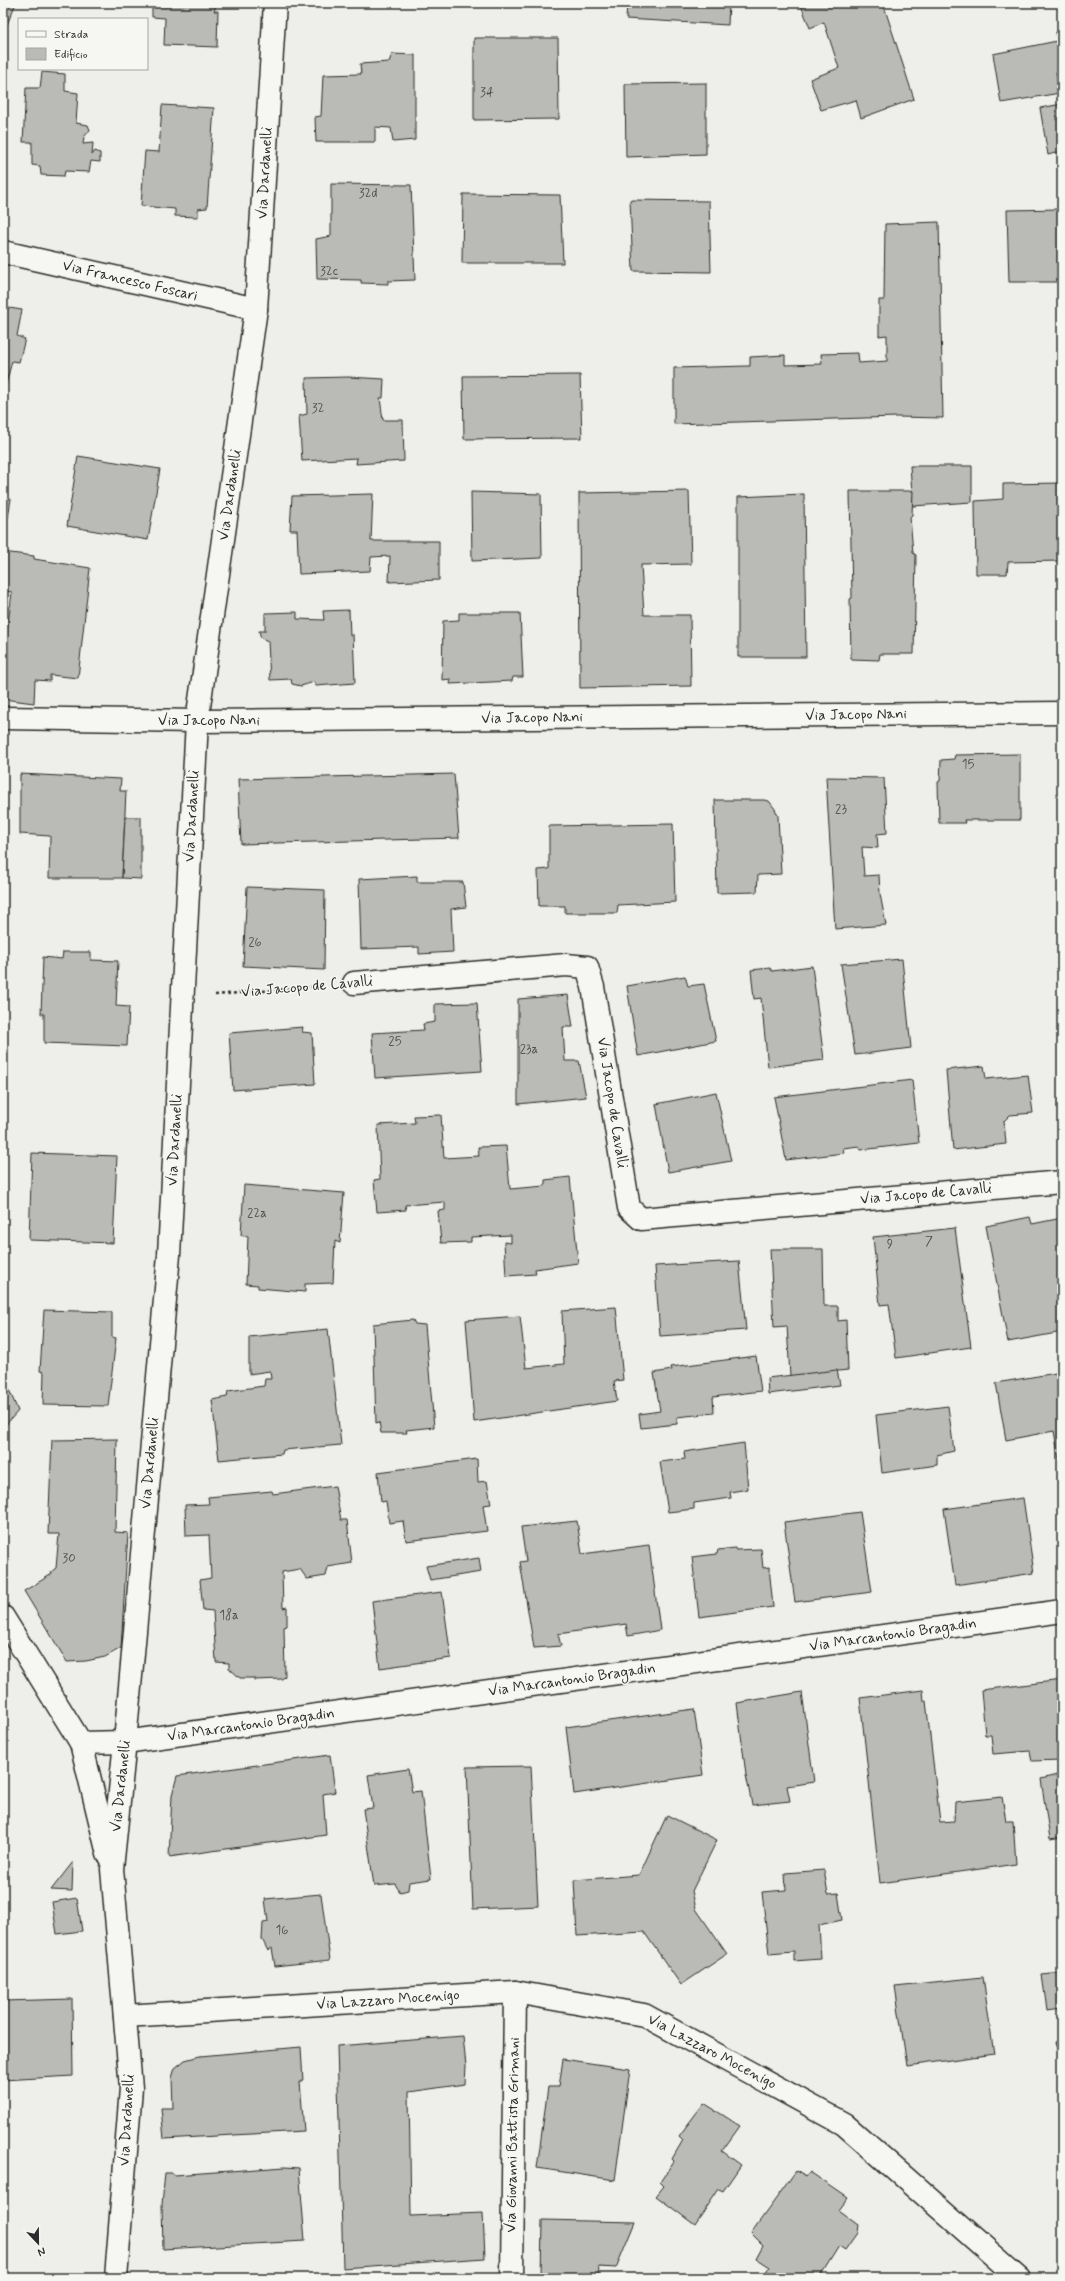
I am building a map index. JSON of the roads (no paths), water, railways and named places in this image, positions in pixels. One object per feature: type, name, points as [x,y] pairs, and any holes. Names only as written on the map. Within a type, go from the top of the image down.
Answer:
[{"type":"street","name":"Via Dardanelli","points":[[116,2278],[131,2088],[112,1869],[126,1742],[169,1255],[197,721],[256,310],[275,3]]},
{"type":"street","name":"Via Francesco Foscari","points":[[3,252],[256,310]]},
{"type":"street","name":"Via Jacopo Nani","points":[[3,718],[197,721],[1062,713]]},
{"type":"street","name":"Via Jacopo de Cavalli","points":[[354,983],[566,965],[587,967],[593,987],[629,1208],[641,1219],[1062,1182]]},
{"type":"street","name":"Via Marcantonio Bragadin","points":[[81,1743],[126,1742],[1062,1611]]},
{"type":"street","points":[[3,1617],[81,1743],[112,1869]]},
{"type":"street","name":"Via Lazzaro Mocenigo","points":[[125,2016],[515,1992],[644,2015],[844,2124],[1019,2278]]},
{"type":"street","name":"Via Giovanni Battista Grimani","points":[[512,2278],[515,1992]]}]
